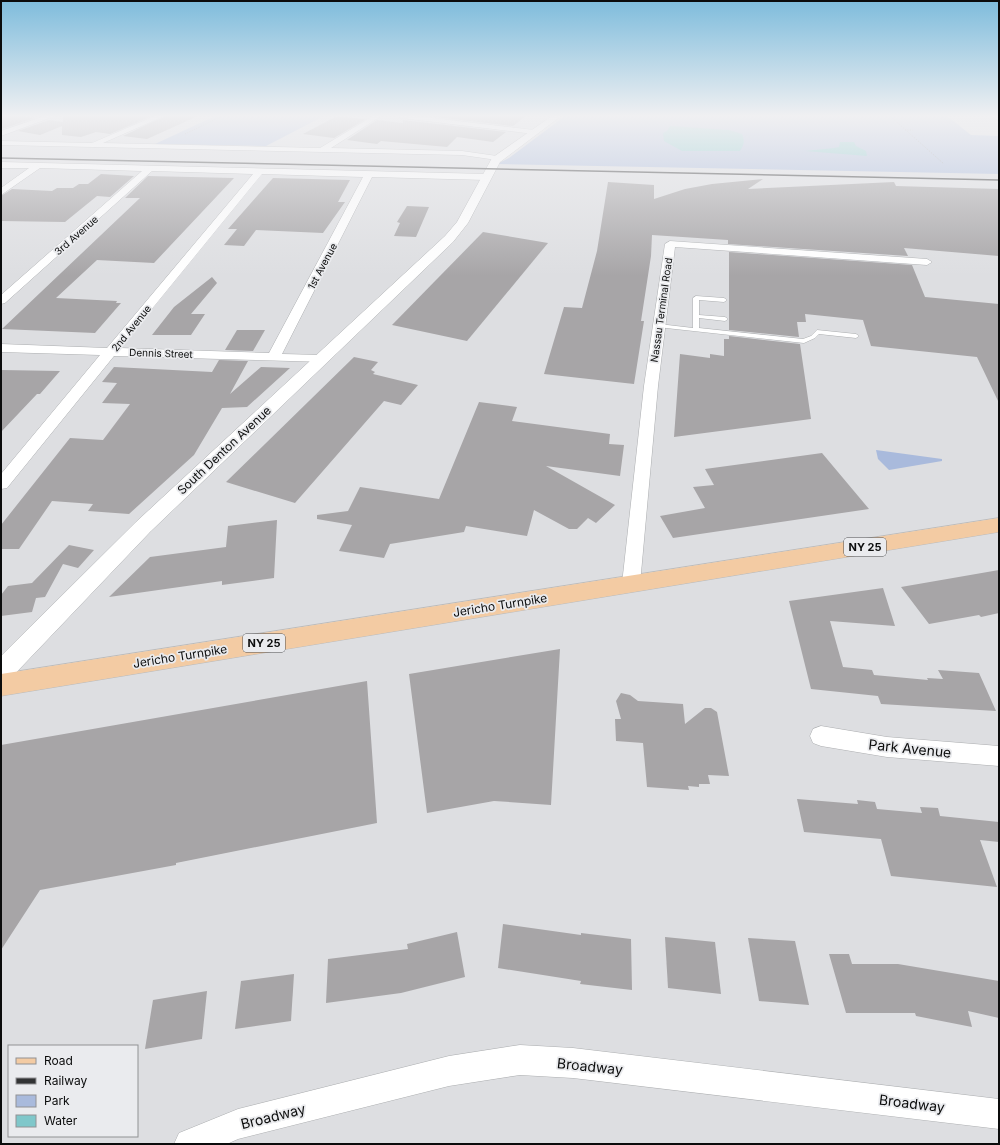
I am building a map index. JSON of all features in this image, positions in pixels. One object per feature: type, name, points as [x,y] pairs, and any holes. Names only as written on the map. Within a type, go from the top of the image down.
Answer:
[{"type":"main road","name":"Jericho Turnpike","points":[[1,685],[999,525]]},
{"type":"street","points":[[1,192],[33,169]]},
{"type":"street","name":"3rd Avenue","points":[[1,301],[149,169]]},
{"type":"street","points":[[203,169],[487,177]]},
{"type":"street","name":"South Denton Avenue","points":[[1,672],[143,526],[453,234],[460,226],[491,169]]},
{"type":"street","name":"2nd Avenue","points":[[1,484],[260,171]]},
{"type":"street","name":"1st Avenue","points":[[274,357],[369,174]]},
{"type":"street","name":"Nassau Terminal Road","points":[[631,584],[651,386],[670,244],[927,262]]},
{"type":"street","name":"Dennis Street","points":[[1,348],[322,359]]},
{"type":"street","name":"Park Avenue","points":[[821,736],[887,747],[999,756]]},
{"type":"street","name":"Broadway","points":[[190,1144],[238,1124],[450,1071],[520,1060],[572,1063],[999,1114]]},
{"type":"lane","points":[[696,330],[696,298],[724,300]]},
{"type":"lane","points":[[696,316],[725,319]]},
{"type":"lane","points":[[659,326],[804,341],[813,337],[817,332],[856,336]]},
{"type":"green space","points":[[770,169],[999,169],[999,174]]},
{"type":"green space","points":[[876,450],[942,459],[942,461],[889,470],[878,459]]},
{"type":"building","points":[[101,174],[134,176],[110,197],[97,196],[65,222],[1,221],[1,196],[12,189],[52,191],[57,188],[73,188],[79,184],[88,184]]},
{"type":"building","points":[[148,176],[234,178],[154,263],[97,260],[56,298],[117,301],[116,303],[121,303],[95,333],[2,329],[140,198],[125,198]]},
{"type":"building","points":[[273,178],[350,180],[338,202],[345,202],[323,233],[256,230],[244,246],[224,245],[237,229],[228,229]]},
{"type":"building","points":[[763,179],[748,189],[894,182],[896,186],[999,189],[999,256],[904,248],[908,256],[728,244],[728,240],[652,235],[651,256],[641,321],[644,321],[634,384],[544,374],[564,307],[582,308],[597,251],[608,182],[654,185],[654,199],[685,189],[712,184]]},
{"type":"building","points":[[407,206],[429,207],[416,237],[394,236],[400,223],[397,222]]},
{"type":"building","points":[[483,232],[548,243],[467,341],[392,325]]},
{"type":"building","points":[[729,252],[912,265],[925,297],[999,304],[999,403],[977,357],[871,346],[863,320],[805,314],[806,322],[797,322],[799,337],[729,330]]},
{"type":"building","points":[[212,277],[217,283],[191,314],[205,314],[191,335],[152,335],[174,307]]},
{"type":"building","points":[[237,330],[265,330],[253,351],[225,350]]},
{"type":"building","points":[[729,336],[800,344],[811,419],[674,437],[680,354],[710,358],[710,354],[724,356],[724,339],[729,339]]},
{"type":"building","points":[[354,357],[378,362],[371,370],[375,372],[373,374],[418,385],[401,405],[384,401],[295,503],[226,482]]},
{"type":"building","points":[[219,360],[248,361],[230,394],[261,367],[290,368],[247,407],[222,408],[194,455],[129,514],[88,511],[93,504],[52,501],[19,549],[1,549],[1,525],[70,438],[103,440],[130,404],[102,403],[117,383],[102,382],[114,367],[212,372]]},
{"type":"building","points":[[1,370],[60,371],[40,394],[37,394],[1,432]]},
{"type":"building","points":[[479,402],[517,407],[512,421],[610,434],[609,444],[624,445],[620,476],[546,466],[615,505],[596,523],[588,518],[577,529],[569,529],[534,510],[527,536],[466,526],[464,532],[390,544],[384,558],[339,551],[352,525],[317,519],[317,515],[348,511],[360,487],[439,499]]},
{"type":"building","points":[[822,453],[869,509],[673,538],[660,516],[705,508],[693,487],[714,485],[705,469]]},
{"type":"building","points":[[277,520],[274,578],[222,585],[222,581],[109,597],[150,557],[226,547],[228,526]]},
{"type":"building","points":[[69,545],[94,550],[78,568],[63,564],[45,597],[36,598],[32,612],[1,616],[1,595],[8,586],[32,583]]},
{"type":"building","points":[[999,570],[999,613],[981,617],[979,615],[929,624],[901,587]]},
{"type":"building","points":[[883,588],[895,626],[830,621],[843,667],[872,670],[874,675],[928,680],[927,678],[943,679],[938,670],[979,673],[996,711],[881,704],[878,696],[811,689],[789,601]]},
{"type":"building","points":[[560,649],[551,805],[494,801],[427,813],[409,674]]},
{"type":"building","points":[[367,681],[377,823],[176,863],[176,865],[40,890],[1,950],[1,745]]},
{"type":"building","points":[[621,693],[630,695],[638,701],[683,704],[685,724],[705,708],[711,708],[717,712],[729,776],[708,775],[710,784],[699,784],[699,787],[688,786],[689,790],[647,787],[643,743],[616,741],[615,719],[621,719],[616,701]]},
{"type":"building","points":[[797,799],[858,804],[857,800],[875,802],[877,809],[922,813],[920,807],[938,808],[940,816],[999,822],[999,842],[980,840],[997,887],[891,876],[881,839],[804,832]]},
{"type":"building","points":[[503,924],[581,935],[581,933],[631,939],[632,990],[580,984],[581,981],[498,968]]},
{"type":"building","points":[[457,932],[465,977],[401,993],[326,1003],[328,959],[408,949],[407,944]]},
{"type":"building","points":[[665,937],[715,942],[721,994],[668,988]]},
{"type":"building","points":[[748,938],[795,941],[809,1005],[759,1001]]},
{"type":"building","points":[[829,954],[849,954],[852,964],[898,964],[999,981],[999,1018],[968,1011],[972,1027],[916,1016],[915,1013],[846,1013]]},
{"type":"building","points":[[294,974],[291,1021],[235,1029],[241,981]]},
{"type":"building","points":[[207,991],[202,1039],[145,1049],[153,1000]]},
{"type":"railway","points":[[520,169],[999,180]]}]
